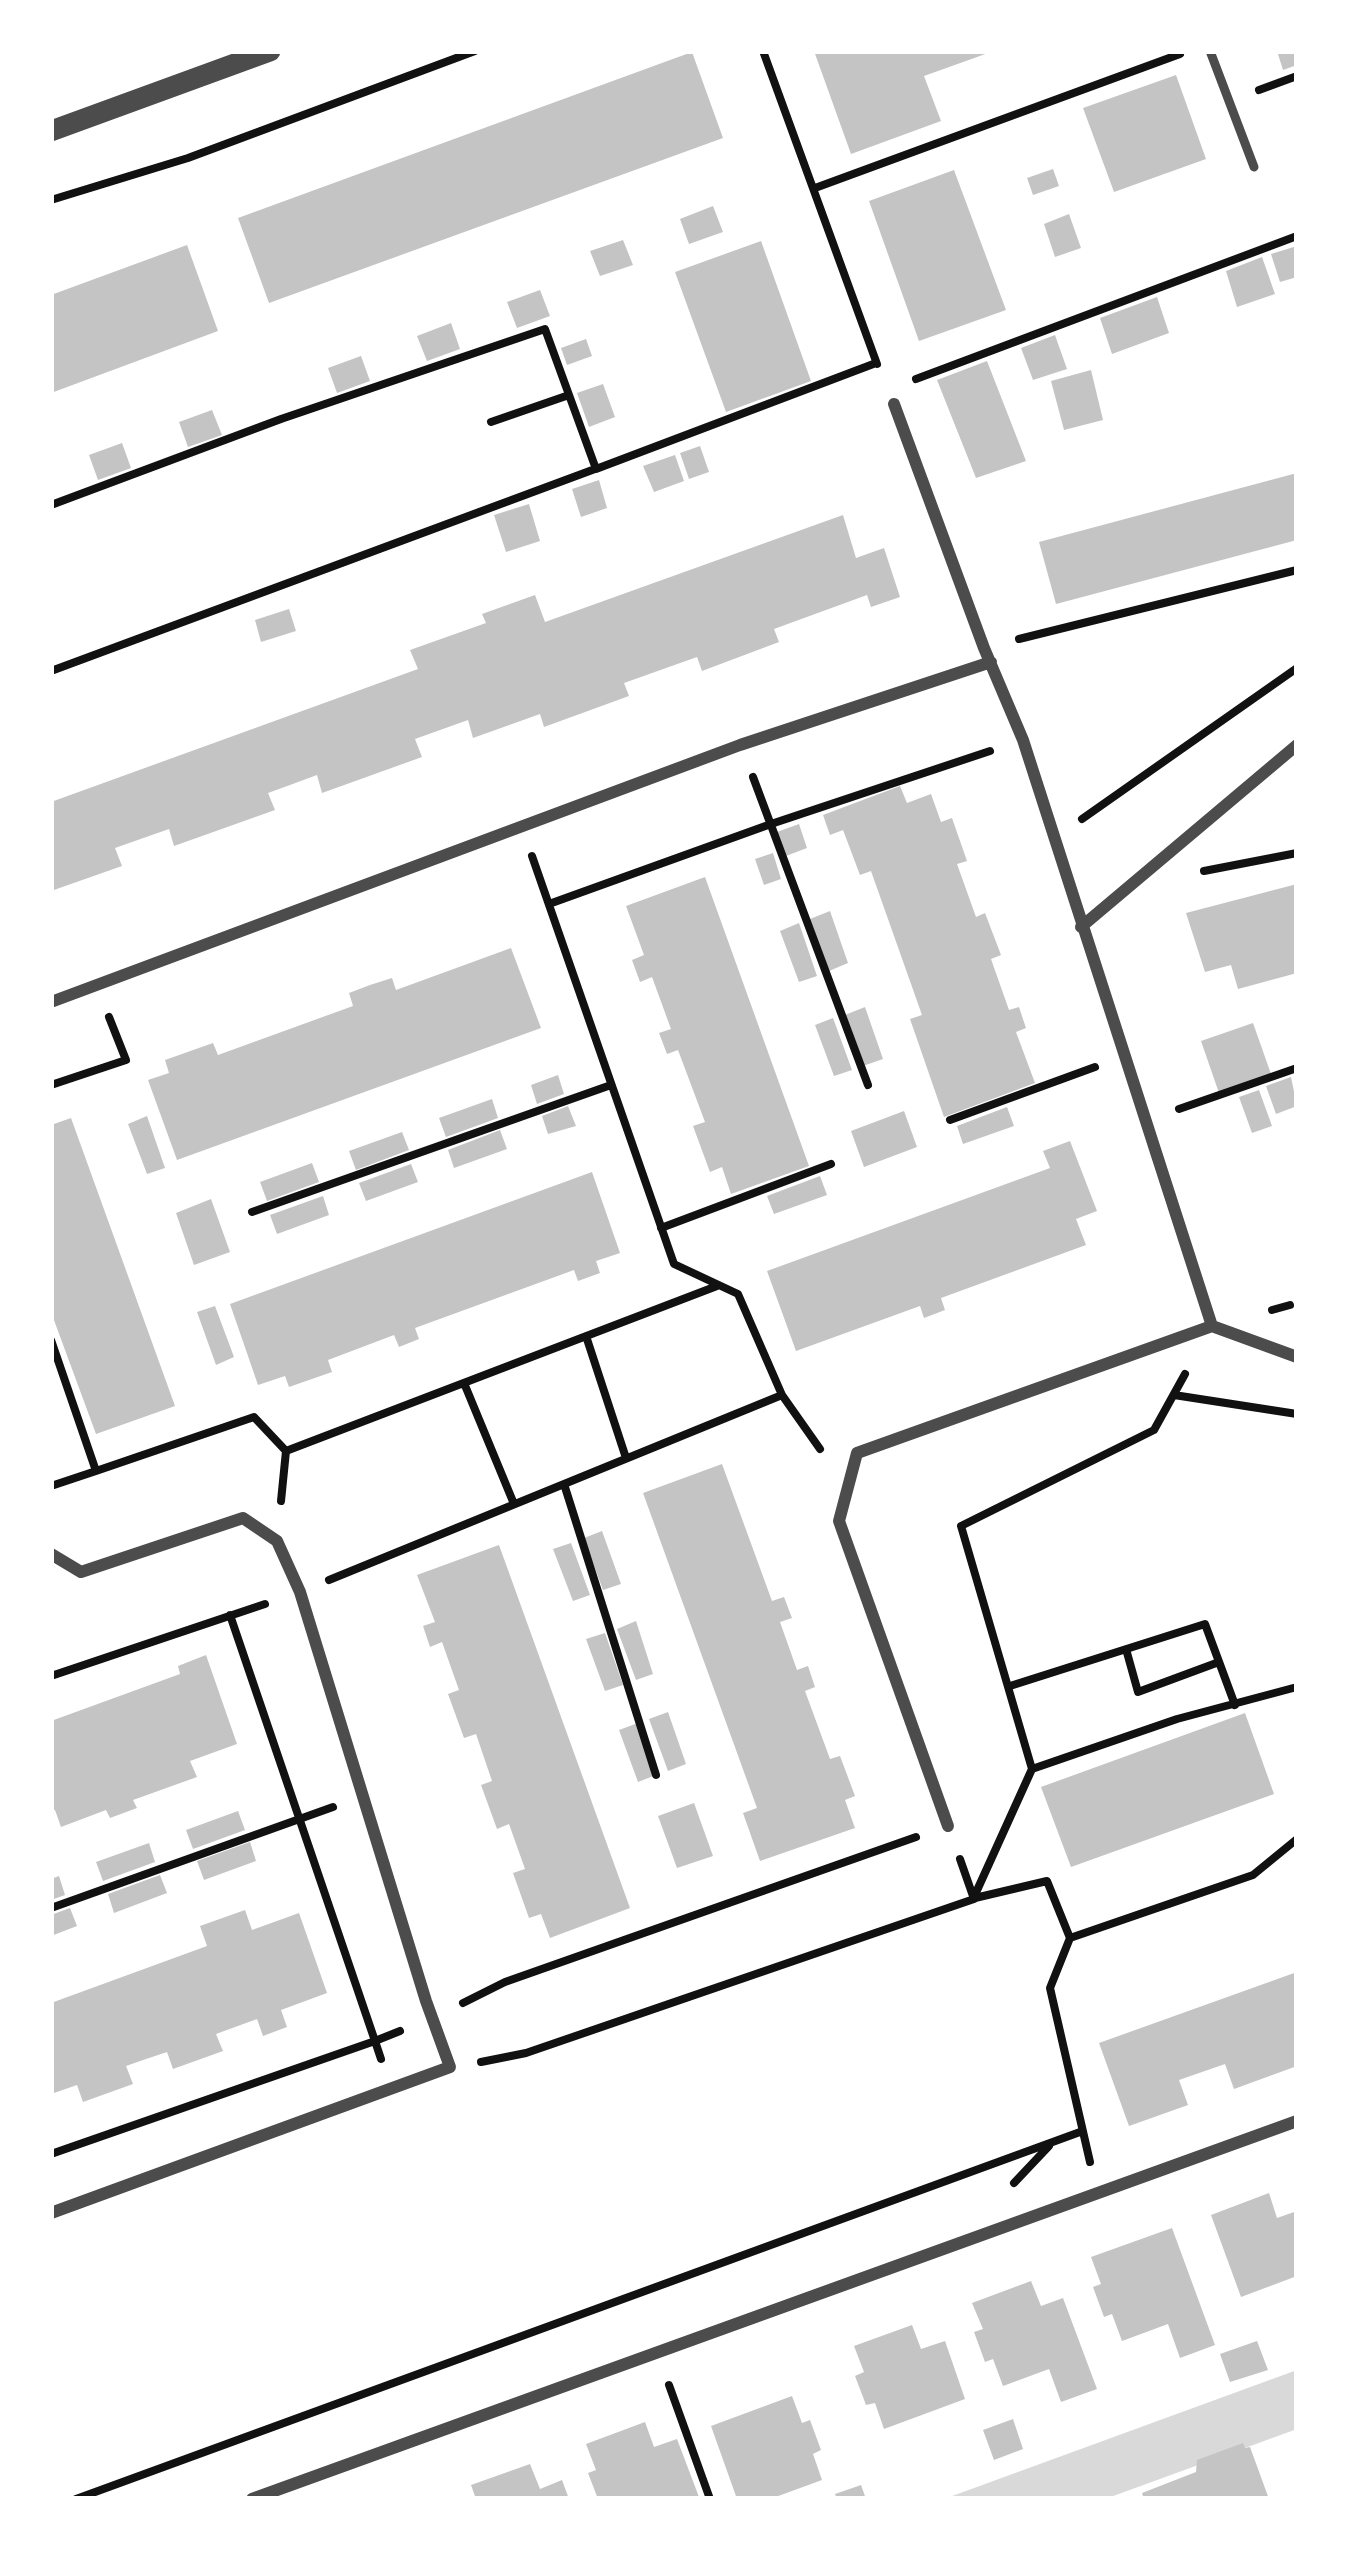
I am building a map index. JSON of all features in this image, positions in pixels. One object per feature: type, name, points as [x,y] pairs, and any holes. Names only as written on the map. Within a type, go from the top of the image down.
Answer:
[{"type":"street","points":[[51,131],[270,51]]},
{"type":"street","points":[[894,404],[1023,740],[1212,1326]]},
{"type":"street","points":[[51,1002],[740,745],[991,662]]},
{"type":"street","points":[[1081,927],[1297,745]]},
{"type":"street","points":[[948,1826],[839,1521],[857,1453],[1212,1326],[1297,1357]]},
{"type":"street","points":[[51,1554],[82,1572],[243,1518],[277,1541],[300,1592],[450,2067],[51,2213]]},
{"type":"street","points":[[252,2499],[1297,2120]]},
{"type":"lane","points":[[1210,51],[1254,167]]},
{"type":"path","points":[[51,200],[188,158],[475,51]]},
{"type":"path","points":[[763,51],[894,404]]},
{"type":"path","points":[[815,188],[1189,51]]},
{"type":"path","points":[[888,390],[1297,236]]},
{"type":"path","points":[[51,505],[281,419],[544,329],[596,469]]},
{"type":"path","points":[[51,670],[876,363]]},
{"type":"path","points":[[491,422],[569,395]]},
{"type":"path","points":[[984,648],[1297,569]]},
{"type":"path","points":[[1053,840],[1297,668]]},
{"type":"path","points":[[549,904],[1023,740]]},
{"type":"path","points":[[740,745],[868,1085]]},
{"type":"path","points":[[522,826],[674,1264],[738,1294],[782,1395],[848,1490]]},
{"type":"path","points":[[51,1084],[126,1060],[96,985]]},
{"type":"path","points":[[950,1120],[1123,1056]]},
{"type":"path","points":[[1144,1121],[1297,1068]]},
{"type":"path","points":[[252,1212],[611,1085]]},
{"type":"path","points":[[661,1228],[831,1164]]},
{"type":"path","points":[[286,1450],[719,1285]]},
{"type":"path","points":[[974,1899],[1032,1769],[961,1526],[1154,1430],[1212,1326]]},
{"type":"path","points":[[586,1336],[626,1458]]},
{"type":"path","points":[[51,1340],[96,1471]]},
{"type":"path","points":[[464,1383],[514,1504]]},
{"type":"path","points":[[51,1676],[300,1592],[782,1395]]},
{"type":"path","points":[[1173,1395],[1297,1414]]},
{"type":"path","points":[[51,1486],[254,1417],[286,1450],[277,1541]]},
{"type":"path","points":[[564,1484],[656,1775]]},
{"type":"path","points":[[230,1616],[375,2041]]},
{"type":"path","points":[[1010,1686],[1205,1624],[1234,1705]]},
{"type":"path","points":[[1126,1649],[1138,1692],[1219,1662]]},
{"type":"path","points":[[1032,1769],[1177,1719],[1297,1687]]},
{"type":"path","points":[[51,1908],[363,1796]]},
{"type":"path","points":[[51,2155],[433,2019],[505,1982],[948,1826],[974,1899]]},
{"type":"path","points":[[1070,1939],[1252,1875],[1297,1839]]},
{"type":"path","points":[[450,2067],[526,2054],[974,1899],[1047,1881],[1070,1939],[1050,1988],[1080,2132],[1103,2192]]},
{"type":"path","points":[[76,2499],[1080,2132]]},
{"type":"path","points":[[656,2350],[710,2499]]},
{"type":"shaded area","points":[[1297,2370],[1297,2429],[1105,2499],[944,2499]]},
{"type":"building","points":[[814,51],[991,52],[924,76],[941,121],[851,154]]},
{"type":"building","points":[[1277,51],[1297,51],[1297,65],[1283,70]]},
{"type":"building","points":[[692,52],[723,138],[269,303],[238,218]]},
{"type":"building","points":[[1176,75],[1206,159],[1114,192],[1083,108]]},
{"type":"building","points":[[1053,169],[1059,186],[1033,195],[1027,178]]},
{"type":"building","points":[[954,170],[1006,310],[919,341],[869,201]]},
{"type":"building","points":[[713,206],[723,232],[689,244],[680,219]]},
{"type":"building","points":[[1069,214],[1081,248],[1055,257],[1044,224]]},
{"type":"building","points":[[623,240],[633,265],[600,276],[590,251]]},
{"type":"building","points":[[761,241],[811,381],[726,412],[675,272]]},
{"type":"building","points":[[187,245],[218,331],[51,393],[51,295]]},
{"type":"building","points":[[1297,246],[1297,277],[1280,282],[1271,254]]},
{"type":"building","points":[[1262,257],[1275,294],[1237,307],[1226,271]]},
{"type":"building","points":[[540,290],[550,316],[517,328],[507,302]]},
{"type":"building","points":[[1157,297],[1169,333],[1112,354],[1100,318]]},
{"type":"building","points":[[451,323],[460,349],[427,361],[417,336]]},
{"type":"building","points":[[1055,335],[1067,369],[1033,380],[1021,348]]},
{"type":"building","points":[[586,339],[592,356],[567,365],[561,348]]},
{"type":"building","points":[[361,356],[370,381],[337,393],[328,368]]},
{"type":"building","points":[[987,361],[1026,461],[976,478],[937,380]]},
{"type":"building","points":[[1091,370],[1103,420],[1064,430],[1051,381]]},
{"type":"building","points":[[603,384],[615,417],[589,427],[577,393]]},
{"type":"building","points":[[212,410],[222,435],[188,447],[179,422]]},
{"type":"building","points":[[122,443],[131,468],[98,480],[89,455]]},
{"type":"building","points":[[700,446],[709,472],[689,479],[680,453]]},
{"type":"building","points":[[675,455],[684,481],[654,492],[643,466]]},
{"type":"building","points":[[1297,473],[1297,540],[1056,604],[1039,542]]},
{"type":"building","points":[[599,480],[607,508],[581,517],[572,489]]},
{"type":"building","points":[[529,504],[540,541],[506,552],[494,515]]},
{"type":"building","points":[[843,515],[856,558],[884,548],[900,597],[871,607],[867,595],[774,629],[779,642],[702,671],[697,657],[624,683],[629,696],[544,727],[540,714],[473,738],[468,720],[415,739],[422,757],[322,793],[317,775],[268,793],[275,810],[174,846],[169,829],[115,848],[122,866],[51,891],[51,802],[418,669],[410,650],[486,623],[482,614],[535,595],[545,622]]},
{"type":"building","points":[[289,609],[296,631],[261,642],[255,620]]},
{"type":"building","points":[[900,786],[907,803],[931,794],[941,822],[952,818],[967,861],[957,864],[976,917],[985,913],[1001,955],[991,959],[1009,1010],[1019,1007],[1026,1028],[1016,1032],[1035,1083],[944,1117],[910,1019],[922,1015],[871,871],[860,875],[843,830],[830,835],[823,815]]},
{"type":"building","points":[[799,824],[807,848],[786,856],[777,832]]},
{"type":"building","points":[[773,853],[781,879],[764,885],[755,859]]},
{"type":"building","points":[[705,877],[809,1166],[731,1194],[722,1167],[710,1172],[693,1126],[705,1122],[678,1050],[667,1054],[659,1033],[671,1029],[652,977],[640,982],[632,960],[644,955],[626,906]]},
{"type":"building","points":[[1297,884],[1297,973],[1238,989],[1231,965],[1205,972],[1186,913]]},
{"type":"building","points":[[830,911],[848,963],[829,971],[810,919]]},
{"type":"building","points":[[799,923],[817,976],[799,982],[780,931]]},
{"type":"building","points":[[511,948],[541,1028],[177,1160],[148,1080],[169,1073],[165,1060],[213,1043],[218,1055],[353,1006],[349,993],[370,985],[392,978],[396,990]]},
{"type":"building","points":[[865,1007],[883,1059],[863,1066],[845,1015]]},
{"type":"building","points":[[833,1018],[852,1070],[834,1076],[815,1025]]},
{"type":"building","points":[[1253,1023],[1271,1074],[1219,1093],[1201,1041]]},
{"type":"building","points":[[558,1075],[564,1094],[537,1104],[531,1085]]},
{"type":"building","points":[[1291,1077],[1297,1106],[1276,1114],[1266,1086]]},
{"type":"building","points":[[1259,1090],[1272,1126],[1252,1133],[1239,1097]]},
{"type":"building","points":[[492,1099],[498,1118],[446,1137],[439,1118]]},
{"type":"building","points":[[568,1106],[576,1126],[548,1134],[542,1116]]},
{"type":"building","points":[[1007,1107],[1014,1126],[963,1144],[957,1126]]},
{"type":"building","points":[[904,1111],[917,1147],[864,1167],[851,1131]]},
{"type":"building","points":[[147,1116],[165,1168],[147,1174],[128,1124]]},
{"type":"building","points":[[71,1118],[175,1406],[96,1434],[51,1312],[51,1125]]},
{"type":"building","points":[[500,1130],[507,1149],[454,1168],[448,1150]]},
{"type":"building","points":[[402,1132],[409,1150],[356,1170],[349,1151]]},
{"type":"building","points":[[1070,1141],[1097,1211],[1076,1219],[1086,1245],[941,1298],[945,1310],[924,1318],[920,1306],[796,1351],[767,1271],[1050,1168],[1043,1151]]},
{"type":"building","points":[[312,1163],[319,1182],[267,1201],[260,1182]]},
{"type":"building","points":[[411,1164],[418,1182],[366,1201],[359,1183]]},
{"type":"building","points":[[592,1172],[620,1253],[596,1261],[600,1273],[578,1281],[574,1270],[415,1328],[419,1339],[399,1347],[394,1335],[328,1360],[332,1372],[289,1387],[285,1376],[258,1385],[230,1304]]},
{"type":"building","points":[[820,1176],[827,1195],[774,1214],[767,1196]]},
{"type":"building","points":[[323,1196],[329,1215],[277,1234],[270,1215]]},
{"type":"building","points":[[211,1199],[230,1252],[194,1265],[176,1213]]},
{"type":"building","points":[[215,1306],[234,1357],[216,1365],[197,1312]]},
{"type":"building","points":[[722,1464],[772,1601],[784,1597],[792,1618],[780,1622],[797,1670],[808,1666],[815,1687],[805,1691],[830,1759],[840,1756],[855,1796],[845,1800],[855,1828],[760,1861],[743,1813],[757,1808],[643,1493]]},
{"type":"building","points":[[602,1531],[621,1584],[603,1590],[584,1538]]},
{"type":"building","points":[[571,1543],[590,1595],[573,1601],[553,1549]]},
{"type":"building","points":[[499,1545],[630,1908],[550,1938],[541,1914],[529,1918],[513,1873],[525,1869],[509,1824],[497,1829],[481,1785],[492,1781],[476,1734],[464,1738],[448,1694],[459,1690],[442,1642],[430,1647],[423,1626],[435,1622],[417,1575]]},
{"type":"building","points":[[636,1621],[653,1674],[636,1680],[617,1629]]},
{"type":"building","points":[[605,1633],[623,1685],[605,1691],[586,1639]]},
{"type":"building","points":[[206,1655],[237,1744],[190,1761],[197,1777],[133,1800],[137,1808],[110,1818],[106,1810],[61,1827],[55,1810],[51,1811],[51,1721],[180,1674],[178,1666]]},
{"type":"building","points":[[668,1712],[686,1764],[668,1771],[649,1719]]},
{"type":"building","points":[[1245,1713],[1274,1794],[1071,1867],[1041,1787]]},
{"type":"building","points":[[638,1723],[656,1775],[638,1782],[619,1730]]},
{"type":"building","points":[[694,1803],[713,1856],[677,1868],[658,1816]]},
{"type":"building","points":[[238,1811],[245,1830],[193,1849],[186,1830]]},
{"type":"building","points":[[250,1842],[256,1861],[204,1880],[197,1861]]},
{"type":"building","points":[[149,1843],[155,1862],[103,1881],[96,1862]]},
{"type":"building","points":[[160,1875],[167,1893],[114,1913],[108,1894]]},
{"type":"building","points":[[59,1876],[65,1895],[51,1900],[51,1879]]},
{"type":"building","points":[[70,1908],[77,1926],[51,1936],[51,1915]]},
{"type":"building","points":[[245,1910],[252,1930],[299,1913],[327,1993],[281,2010],[287,2027],[263,2036],[257,2019],[216,2034],[223,2051],[173,2069],[167,2052],[126,2066],[133,2084],[83,2102],[77,2085],[51,2094],[51,2003],[207,1946],[200,1926]]},
{"type":"building","points":[[1297,1972],[1297,2066],[1234,2089],[1225,2064],[1179,2080],[1188,2105],[1129,2126],[1099,2043]]},
{"type":"building","points":[[1269,2193],[1277,2218],[1297,2211],[1297,2276],[1241,2297],[1211,2215]]},
{"type":"building","points":[[1172,2228],[1215,2345],[1180,2358],[1168,2324],[1122,2341],[1112,2314],[1104,2317],[1093,2287],[1101,2284],[1091,2257]]},
{"type":"building","points":[[1031,2281],[1041,2306],[1063,2298],[1097,2389],[1061,2402],[1049,2369],[1003,2386],[993,2359],[985,2362],[974,2332],[983,2329],[972,2303]]},
{"type":"building","points":[[912,2325],[921,2349],[945,2341],[965,2399],[884,2429],[875,2403],[866,2405],[855,2376],[864,2372],[854,2346]]},
{"type":"building","points":[[1257,2341],[1268,2370],[1230,2382],[1220,2354]]},
{"type":"building","points":[[792,2396],[802,2423],[810,2420],[821,2450],[813,2454],[822,2480],[770,2499],[737,2499],[711,2426]]},
{"type":"building","points":[[1013,2419],[1023,2449],[994,2460],[983,2430]]},
{"type":"building","points":[[645,2422],[654,2447],[677,2439],[699,2497],[598,2499],[588,2473],[596,2470],[586,2444]]},
{"type":"building","points":[[1243,2443],[1250,2447],[1269,2499],[1144,2499],[1142,2493],[1196,2472],[1197,2460]]},
{"type":"building","points":[[530,2464],[540,2489],[562,2480],[569,2499],[476,2499],[471,2485]]},
{"type":"building","points":[[861,2485],[866,2499],[837,2499],[835,2494]]}]
